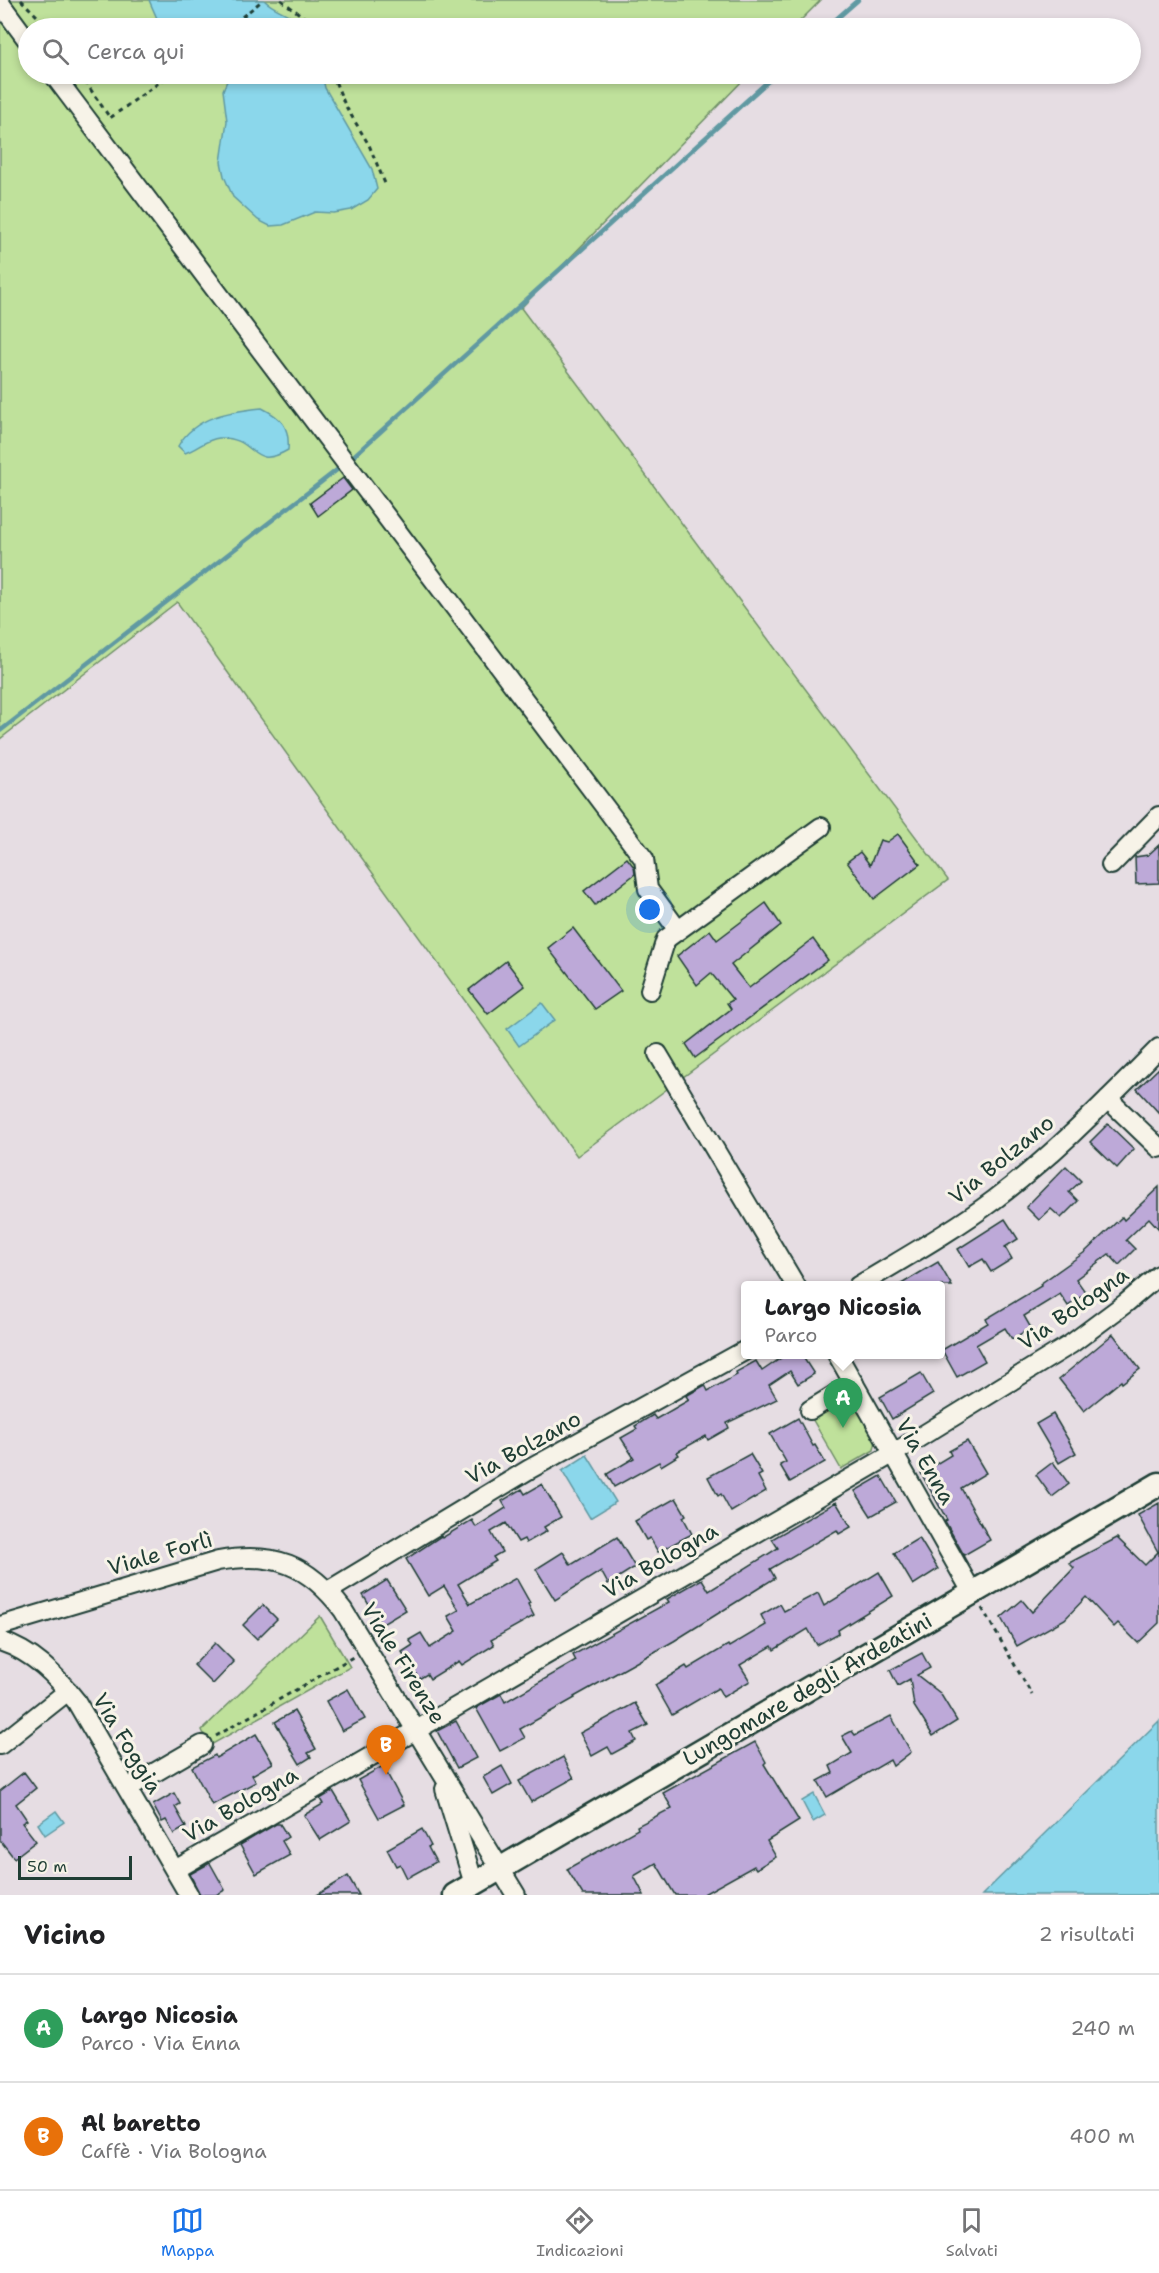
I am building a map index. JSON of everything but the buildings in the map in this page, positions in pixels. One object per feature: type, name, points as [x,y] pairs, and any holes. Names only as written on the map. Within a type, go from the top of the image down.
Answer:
[{"type":"main road","name":"Lungomare degli Ardeatini","points":[[464,1889],[1159,1484]]},
{"type":"street","points":[[0,3],[18,27]]},
{"type":"street","points":[[61,84],[645,859],[648,889],[678,930]]},
{"type":"street","points":[[1111,865],[1159,816]]},
{"type":"street","points":[[650,990],[666,939],[821,827]]},
{"type":"street","name":"Via Bolzano","points":[[866,1281],[945,1233],[993,1200],[1034,1167],[1159,1048]]},
{"type":"street","points":[[658,1054],[793,1281]]},
{"type":"street","points":[[1108,1099],[1159,1148]]},
{"type":"street","name":"Via Bologna","points":[[175,1870],[416,1728],[894,1453],[1080,1337],[1126,1304],[1159,1275]]},
{"type":"street","name":"Via Bolzano","points":[[328,1591],[528,1470],[741,1353]]},
{"type":"street","name":"Via Enna","points":[[840,1359],[972,1592]]},
{"type":"street","points":[[810,1410],[854,1383]]},
{"type":"street","name":"Viale Forlì","points":[[0,1626],[195,1566],[244,1557],[263,1557],[282,1561],[328,1591]]},
{"type":"street","name":"Viale Firenze","points":[[328,1591],[343,1610],[416,1728],[516,1895]]},
{"type":"street","name":"Via Foggia","points":[[0,1641],[32,1657],[48,1669],[68,1691],[89,1720],[189,1895]]},
{"type":"street","points":[[0,1744],[68,1691]]},
{"type":"street","points":[[128,1788],[202,1745]]},
{"type":"street","name":"Viale Firenze","points":[[436,1762],[464,1889]]},
{"type":"path","points":[[21,0],[39,18]]},
{"type":"path","points":[[240,18],[263,0]]},
{"type":"path","points":[[281,0],[305,18]]},
{"type":"path","points":[[87,84],[110,118],[157,84]]},
{"type":"path","points":[[336,84],[345,105],[369,145],[386,186]]},
{"type":"path","points":[[972,1592],[1032,1695]]},
{"type":"path","points":[[202,1745],[367,1649]]},
{"type":"green space","points":[[0,0],[821,0],[803,18],[18,18],[18,84],[739,84],[521,308],[948,880],[577,1156],[177,602],[0,739]]},
{"type":"green space","points":[[848,1392],[876,1441],[874,1450],[841,1469],[810,1415]]},
{"type":"green space","points":[[320,1616],[350,1667],[209,1746],[202,1730]]},
{"type":"water","points":[[149,0],[264,0],[294,18],[157,18]]},
{"type":"water","points":[[226,84],[324,84],[372,169],[377,189],[368,200],[351,210],[334,213],[315,212],[283,225],[270,226],[258,220],[233,197],[224,176],[221,162],[227,121],[223,90]]},
{"type":"water","points":[[262,408],[280,420],[288,435],[288,450],[276,456],[259,455],[240,442],[231,439],[210,440],[185,453],[178,446],[194,428],[215,417],[226,413]]},
{"type":"water","points":[[542,1003],[555,1020],[519,1046],[507,1029]]},
{"type":"water","points":[[587,1455],[616,1502],[590,1518],[562,1471]]},
{"type":"water","points":[[1159,1721],[1159,1895],[982,1895]]},
{"type":"water","points":[[814,1794],[825,1815],[813,1822],[802,1801]]},
{"type":"water","points":[[56,1811],[64,1822],[45,1835],[38,1824]]},
{"type":"waterway","points":[[837,18],[858,0]]},
{"type":"waterway","points":[[348,461],[765,84]]},
{"type":"waterway","points":[[0,731],[342,466]]},
{"type":"place","name":"Largo Nicosia","points":[[843,1428]]},
{"type":"place","name":"Al baretto","points":[[386,1775]]}]
